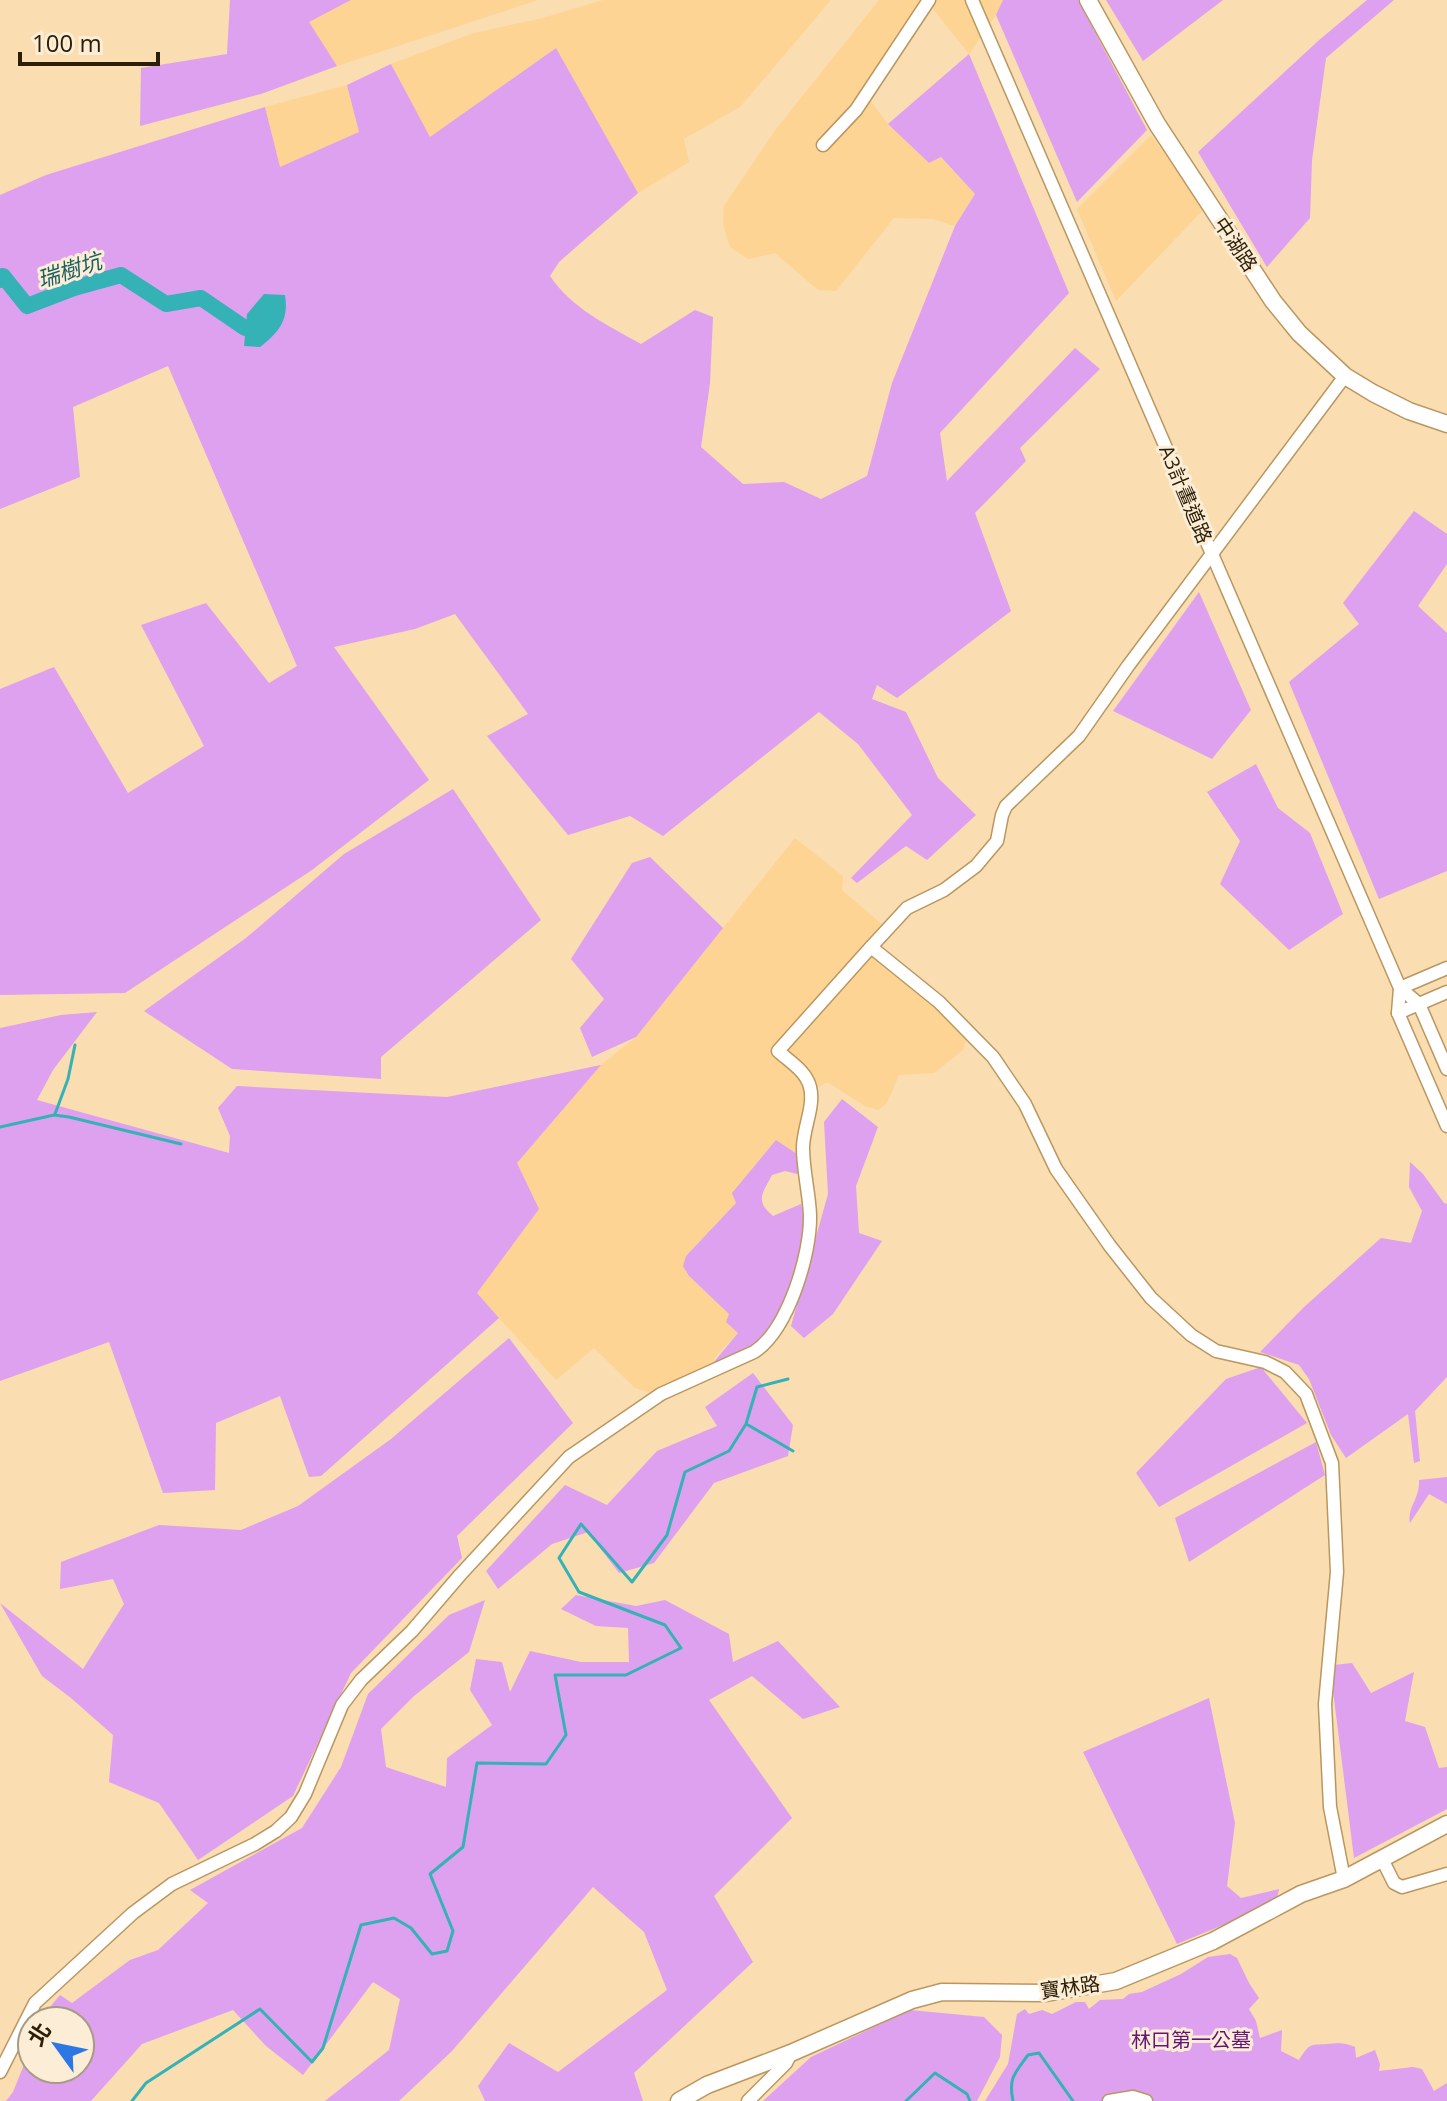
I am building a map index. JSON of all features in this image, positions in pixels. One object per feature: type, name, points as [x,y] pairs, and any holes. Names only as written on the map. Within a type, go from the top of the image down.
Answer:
[{"type":"main road","name":"中湖路","points":[[1088,0],[1157,124],[1273,301],[1299,333],[1345,376],[1409,411],[1447,424]]},
{"type":"main road","name":"寶林路","points":[[679,2101],[707,2085],[791,2053],[892,2007],[942,1992],[1046,1993],[1116,1981],[1213,1941],[1301,1894],[1344,1879],[1447,1824]]},
{"type":"street","points":[[823,145],[856,110],[929,0]]},
{"type":"street","name":"A3計畫道路","points":[[972,0],[1400,988]]},
{"type":"street","points":[[0,2072],[35,2003],[122,1922],[172,1884],[255,1844],[291,1817],[305,1794],[342,1705],[361,1680],[412,1631],[569,1457],[661,1394],[767,1344],[790,1303],[800,1272],[810,1219],[803,1149],[811,1090],[805,1076],[778,1051],[907,908],[944,890],[976,866],[997,841],[1006,806],[1079,736],[1345,376]]},
{"type":"street","points":[[871,947],[939,1002],[993,1057],[1025,1104],[1056,1169],[1151,1298],[1191,1335],[1216,1351],[1265,1362],[1285,1372],[1306,1394],[1332,1463],[1337,1572],[1325,1704],[1330,1807],[1344,1879]]},
{"type":"street","points":[[1400,988],[1447,968]]},
{"type":"street","points":[[1400,988],[1419,1004],[1447,1069]]},
{"type":"street","points":[[1400,988],[1398,1013],[1447,1126]]},
{"type":"street","points":[[1398,1013],[1447,992]]},
{"type":"street","points":[[1382,1859],[1394,1883],[1402,1887],[1447,1874]]},
{"type":"street","points":[[748,2101],[786,2063],[791,2053]]},
{"type":"street","points":[[1109,2101],[1133,2097],[1146,2101]]},
{"type":"shaded area","points":[[351,0],[538,0],[337,66],[308,22]]},
{"type":"shaded area","points":[[603,0],[831,0],[740,107],[684,139],[689,162],[638,193],[556,48],[430,138],[391,64],[474,33],[543,18]]},
{"type":"shaded area","points":[[879,0],[1003,0],[969,54],[930,5],[869,99],[888,124],[929,163],[940,157],[975,194],[955,226],[933,219],[894,218],[836,291],[818,290],[775,253],[748,259],[730,247],[723,224],[724,206],[776,129]]},
{"type":"shaded area","points":[[347,85],[360,132],[280,168],[265,107]]},
{"type":"shaded area","points":[[1151,135],[1204,209],[1116,301],[1077,209]]},
{"type":"shaded area","points":[[795,838],[843,876],[842,890],[892,933],[873,954],[964,1033],[963,1050],[934,1073],[899,1075],[887,1103],[878,1110],[865,1106],[827,1082],[811,1091],[803,1158],[776,1140],[736,1203],[686,1256],[689,1276],[729,1314],[738,1333],[715,1357],[713,1363],[720,1366],[686,1376],[654,1394],[635,1388],[594,1348],[556,1380],[476,1293],[539,1209],[517,1163],[601,1065],[636,1037]]},
{"type":"green space","points":[[230,0],[351,0],[309,22],[337,66],[261,94],[140,126],[141,68],[227,54]]},
{"type":"green space","points":[[1003,0],[1078,0],[1147,130],[1077,202],[996,15]]},
{"type":"green space","points":[[1106,0],[1223,0],[1143,61]]},
{"type":"green space","points":[[1367,0],[1394,0],[1326,58],[1312,160],[1310,218],[1267,267],[1198,152]]},
{"type":"green space","points":[[556,48],[638,193],[559,262],[550,276],[580,307],[641,344],[695,310],[713,317],[710,383],[701,447],[743,484],[784,482],[821,499],[867,476],[892,383],[955,226],[975,194],[941,157],[929,163],[888,124],[969,54],[1069,293],[940,433],[947,481],[1075,348],[1100,369],[1020,448],[1026,461],[975,513],[1011,611],[897,698],[877,685],[872,699],[906,712],[938,778],[976,815],[927,860],[906,846],[857,883],[851,878],[912,815],[858,744],[819,712],[663,836],[630,816],[568,835],[487,736],[528,714],[455,614],[415,629],[334,647],[429,780],[312,870],[125,993],[0,995],[0,689],[54,667],[128,793],[204,746],[141,625],[206,603],[269,683],[297,666],[168,366],[73,407],[80,477],[0,509],[0,195],[46,175],[265,107],[280,167],[359,132],[347,85],[391,64],[430,137]]},
{"type":"green space","points":[[1414,511],[1447,534],[1447,564],[1418,606],[1447,633],[1447,871],[1379,899],[1289,682],[1359,624],[1343,603]]},
{"type":"green space","points":[[1199,592],[1251,710],[1212,759],[1113,711]]},
{"type":"green space","points":[[1256,764],[1278,808],[1310,833],[1343,914],[1289,950],[1220,884],[1240,841],[1207,792]]},
{"type":"green space","points":[[453,789],[541,920],[381,1057],[381,1079],[232,1069],[144,1011],[246,938],[344,854]]},
{"type":"green space","points":[[650,857],[723,928],[636,1037],[592,1057],[580,1028],[604,999],[571,959],[632,863]]},
{"type":"green space","points":[[97,1012],[53,1070],[37,1100],[229,1153],[230,1136],[218,1108],[237,1086],[447,1097],[601,1065],[517,1163],[539,1209],[477,1293],[499,1318],[321,1476],[309,1477],[280,1396],[216,1423],[215,1490],[163,1493],[109,1342],[0,1381],[0,1028],[61,1015]]},
{"type":"green space","points":[[842,1099],[878,1127],[856,1186],[859,1233],[882,1241],[833,1314],[804,1338],[791,1326],[828,1194],[824,1122]]},
{"type":"green space","points":[[776,1140],[803,1158],[803,1165],[797,1174],[785,1171],[772,1175],[762,1201],[773,1216],[801,1204],[808,1232],[776,1333],[720,1366],[713,1363],[738,1333],[726,1322],[729,1314],[689,1276],[683,1266],[686,1256],[736,1203],[732,1193]]},
{"type":"green space","points":[[1410,1162],[1447,1204],[1447,1377],[1415,1411],[1420,1461],[1414,1463],[1408,1414],[1346,1458],[1331,1435],[1309,1379],[1299,1365],[1260,1352],[1303,1308],[1381,1238],[1411,1243],[1422,1211],[1409,1187]]},
{"type":"green space","points":[[509,1338],[573,1423],[457,1536],[462,1558],[351,1673],[293,1796],[198,1860],[159,1803],[109,1782],[113,1735],[42,1676],[0,1603],[83,1669],[124,1604],[113,1579],[60,1589],[61,1562],[159,1525],[241,1530],[298,1506],[391,1439]]},
{"type":"green space","points":[[1261,1367],[1307,1423],[1159,1507],[1136,1473],[1226,1379]]},
{"type":"green space","points":[[753,1373],[793,1425],[788,1456],[714,1483],[654,1563],[619,1573],[588,1532],[552,1544],[498,1589],[486,1571],[565,1485],[607,1505],[657,1451],[717,1426],[705,1407]]},
{"type":"green space","points":[[1316,1442],[1325,1475],[1189,1562],[1175,1518]]},
{"type":"green space","points":[[1447,1477],[1447,1504],[1429,1494],[1410,1523],[1419,1480]]},
{"type":"green space","points":[[576,1595],[636,1606],[665,1600],[729,1634],[733,1662],[778,1641],[840,1707],[803,1719],[752,1676],[709,1700],[792,1818],[714,1896],[753,1962],[634,2073],[643,2101],[485,2101],[478,2086],[509,2043],[558,2072],[667,1990],[644,1932],[593,1887],[452,2051],[399,2101],[325,2101],[389,2050],[400,1999],[373,1982],[303,2075],[266,2046],[233,2010],[142,2044],[91,2101],[6,2101],[16,2085],[96,2085],[96,2005],[52,2005],[60,1995],[72,2003],[130,1960],[158,1950],[208,1903],[190,1890],[302,1828],[341,1767],[368,1694],[449,1615],[485,1600],[469,1652],[414,1696],[381,1729],[386,1767],[446,1787],[447,1758],[492,1725],[470,1690],[476,1659],[502,1662],[510,1692],[530,1651],[581,1662],[629,1662],[628,1628],[596,1626],[561,1609]]},
{"type":"green space","points":[[1352,1663],[1371,1693],[1414,1672],[1405,1721],[1425,1727],[1439,1768],[1447,1767],[1447,1809],[1354,1858],[1333,1691],[1334,1665]]},
{"type":"green space","points":[[1209,1698],[1235,1823],[1227,1886],[1241,1898],[1279,1889],[1276,1903],[1177,1944],[1083,1752]]},
{"type":"green space","name":"林口第一公墓","points":[[1230,1954],[1237,1958],[1259,1998],[1249,2009],[1260,2038],[1282,2030],[1281,2051],[1299,2060],[1310,2046],[1317,2045],[1351,2045],[1355,2047],[1356,2058],[1375,2050],[1379,2071],[1413,2067],[1422,2069],[1434,2091],[1447,2083],[1447,2101],[985,2101],[1008,2064],[1017,2014],[1025,2009],[1029,2014],[1042,2010],[1052,2014],[1076,2002],[1085,2002],[1089,2009],[1100,2000],[1123,1999],[1129,1994],[1142,1992],[1208,1957]]},
{"type":"green space","points":[[910,2010],[984,2017],[1002,2035],[1000,2057],[977,2101],[763,2101],[811,2057]]},
{"type":"water","points":[[264,294],[285,295],[284,318],[277,331],[260,347],[244,346],[247,314]]},
{"type":"waterway","name":"瑞樹坑","points":[[0,280],[3,276],[27,306],[121,275],[166,304],[201,298],[245,328]]},
{"type":"waterway","points":[[55,1114],[68,1079],[75,1045]]},
{"type":"waterway","points":[[0,1127],[54,1115],[181,1144]]},
{"type":"waterway","points":[[132,2101],[146,2083],[260,2009],[312,2062],[323,2048],[361,1925],[394,1918],[411,1928],[432,1954],[447,1951],[453,1931],[430,1874],[463,1847],[477,1763],[546,1764],[566,1735],[555,1675],[626,1675],[681,1648],[665,1625],[579,1592],[559,1558],[581,1524],[632,1582],[667,1535],[685,1472],[729,1451],[746,1424],[757,1387],[788,1379]]},
{"type":"waterway","points":[[748,1425],[793,1451]]},
{"type":"waterway","points":[[1013,2101],[1011,2087],[1016,2071],[1028,2055],[1039,2053],[1073,2101]]},
{"type":"waterway","points":[[906,2101],[935,2073],[967,2094],[970,2101]]}]
